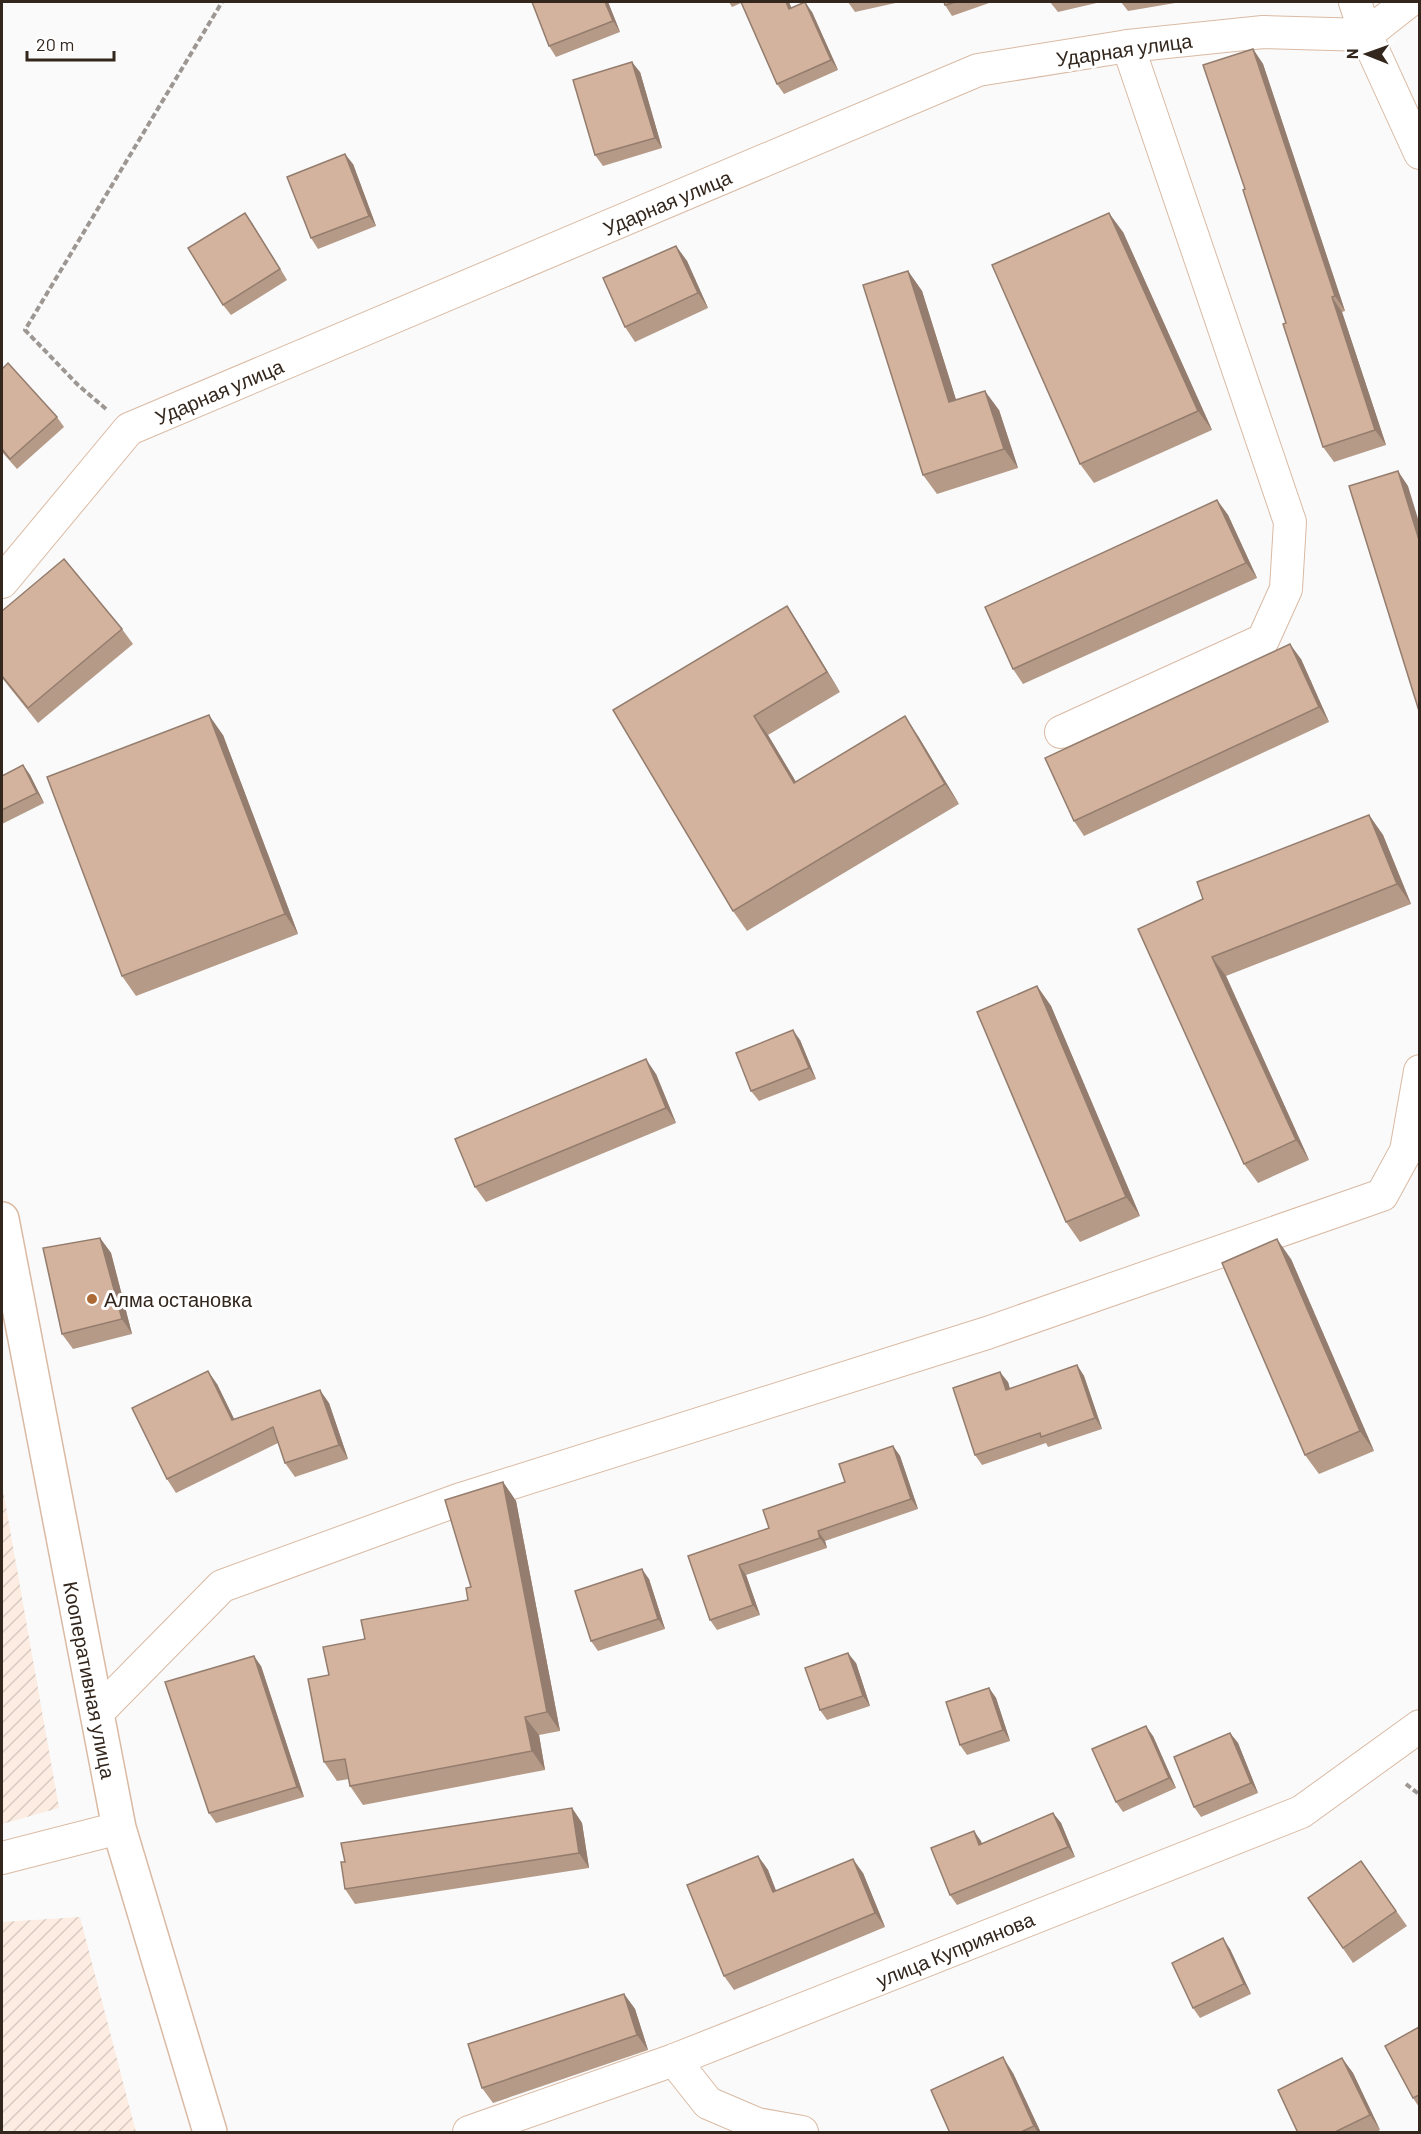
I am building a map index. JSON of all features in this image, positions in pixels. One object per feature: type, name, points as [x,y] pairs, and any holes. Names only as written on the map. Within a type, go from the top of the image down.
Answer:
[{"type":"main road","name":"Кооперативная улица","points":[[2,1219],[119,1828],[210,2133]]},
{"type":"street","points":[[1355,2],[1366,35],[1419,153]]},
{"type":"street","points":[[1366,35],[1408,2]]},
{"type":"street","name":"Ударная улица","points":[[2,582],[129,429],[978,70],[1128,46],[1263,32],[1366,35]]},
{"type":"street","points":[[1061,732],[1263,640],[1286,589],[1290,522],[1128,46]]},
{"type":"street","points":[[97,1713],[222,1586],[458,1500],[987,1333],[1382,1195],[1406,1151],[1419,1071]]},
{"type":"street","name":"улица Куприянова","points":[[470,2133],[674,2060],[1300,1812],[1419,1726]]},
{"type":"street","points":[[2,1858],[119,1828]]},
{"type":"street","points":[[674,2060],[708,2103],[757,2124],[802,2133]]},
{"type":"path","points":[[129,429],[78,385],[25,330],[222,2]]},
{"type":"path","points":[[1406,1784],[1419,1795]]},
{"type":"shaded area","points":[[2,1484],[59,1808],[2,1824]]},
{"type":"shaded area","points":[[80,1917],[136,2132],[2,2132],[2,1922]]},
{"type":"building","points":[[532,2],[605,2],[613,21],[549,46]]},
{"type":"building","points":[[741,2],[786,2],[789,9],[805,2],[831,60],[777,84]]},
{"type":"building","points":[[1253,49],[1335,296],[1332,297],[1375,430],[1323,447],[1283,324],[1286,323],[1243,190],[1245,189],[1203,65]]},
{"type":"building","points":[[632,62],[655,138],[595,155],[573,80]]},
{"type":"building","points":[[345,154],[369,216],[311,238],[287,177]]},
{"type":"building","points":[[245,213],[280,269],[223,305],[188,248]]},
{"type":"building","points":[[1109,213],[1198,411],[1080,464],[992,265]]},
{"type":"building","points":[[676,246],[698,293],[625,327],[603,278]]},
{"type":"building","points":[[908,271],[949,402],[985,391],[1004,449],[923,475],[863,285]]},
{"type":"building","points":[[8,363],[57,417],[10,459],[2,449],[2,369]]},
{"type":"building","points":[[1398,471],[1419,540],[1419,711],[1349,486]]},
{"type":"building","points":[[1217,500],[1246,563],[1013,669],[985,607]]},
{"type":"building","points":[[64,559],[122,629],[28,708],[2,676],[2,611]]},
{"type":"building","points":[[787,606],[827,672],[754,716],[794,783],[905,716],[945,784],[733,911],[613,710]]},
{"type":"building","points":[[1290,644],[1319,707],[1074,821],[1045,758]]},
{"type":"building","points":[[209,715],[285,914],[122,976],[47,777]]},
{"type":"building","points":[[23,765],[37,793],[2,810],[2,776]]},
{"type":"building","points":[[1369,815],[1397,884],[1212,957],[1296,1140],[1244,1164],[1138,929],[1203,899],[1197,882]]},
{"type":"building","points":[[1037,986],[1126,1197],[1066,1222],[977,1012]]},
{"type":"building","points":[[793,1030],[809,1068],[751,1091],[736,1053]]},
{"type":"building","points":[[646,1059],[666,1108],[475,1187],[455,1139]]},
{"type":"building","name":"Алма остановка","points":[[100,1238],[122,1319],[62,1334],[43,1248]]},
{"type":"building","points":[[1277,1239],[1360,1431],[1305,1455],[1222,1263]]},
{"type":"building","points":[[1077,1365],[1095,1418],[1041,1437],[1040,1433],[975,1455],[953,1388],[1000,1372],[1006,1390]]},
{"type":"building","points":[[208,1371],[232,1420],[320,1390],[339,1445],[285,1463],[273,1427],[167,1479],[132,1408]]},
{"type":"building","points":[[893,1446],[911,1499],[818,1531],[820,1538],[739,1565],[753,1605],[710,1620],[688,1556],[769,1528],[763,1510],[845,1482],[839,1464]]},
{"type":"building","points":[[503,1482],[547,1712],[525,1717],[532,1751],[350,1786],[345,1759],[324,1762],[308,1679],[329,1675],[323,1647],[365,1639],[361,1620],[468,1600],[466,1588],[471,1587],[445,1500]]},
{"type":"building","points":[[642,1569],[658,1619],[591,1641],[575,1591]]},
{"type":"building","points":[[848,1653],[863,1696],[820,1710],[805,1668]]},
{"type":"building","points":[[254,1656],[297,1787],[209,1813],[165,1682]]},
{"type":"building","points":[[989,1688],[1003,1730],[960,1745],[946,1702]]},
{"type":"building","points":[[1146,1726],[1169,1778],[1116,1802],[1092,1749]]},
{"type":"building","points":[[1230,1733],[1251,1783],[1194,1807],[1174,1757]]},
{"type":"building","points":[[572,1808],[579,1853],[345,1889],[341,1862],[345,1862],[341,1843]]},
{"type":"building","points":[[1053,1813],[1068,1847],[950,1895],[931,1848],[974,1831],[979,1845]]},
{"type":"building","points":[[758,1856],[773,1892],[853,1859],[875,1913],[724,1976],[687,1885]]},
{"type":"building","points":[[1361,1861],[1396,1911],[1343,1948],[1308,1898]]},
{"type":"building","points":[[1223,1938],[1244,1984],[1193,2008],[1172,1963]]},
{"type":"building","points":[[624,1994],[637,2035],[482,2088],[468,2044]]},
{"type":"building","points":[[1419,2027],[1419,2095],[1413,2098],[1385,2046]]},
{"type":"building","points":[[1003,2057],[1034,2126],[1019,2133],[950,2133],[931,2090]]},
{"type":"building","points":[[1342,2058],[1370,2115],[1333,2133],[1298,2133],[1278,2090]]},
{"type":"place","name":"Алма остановка","points":[[92,1299]]}]
